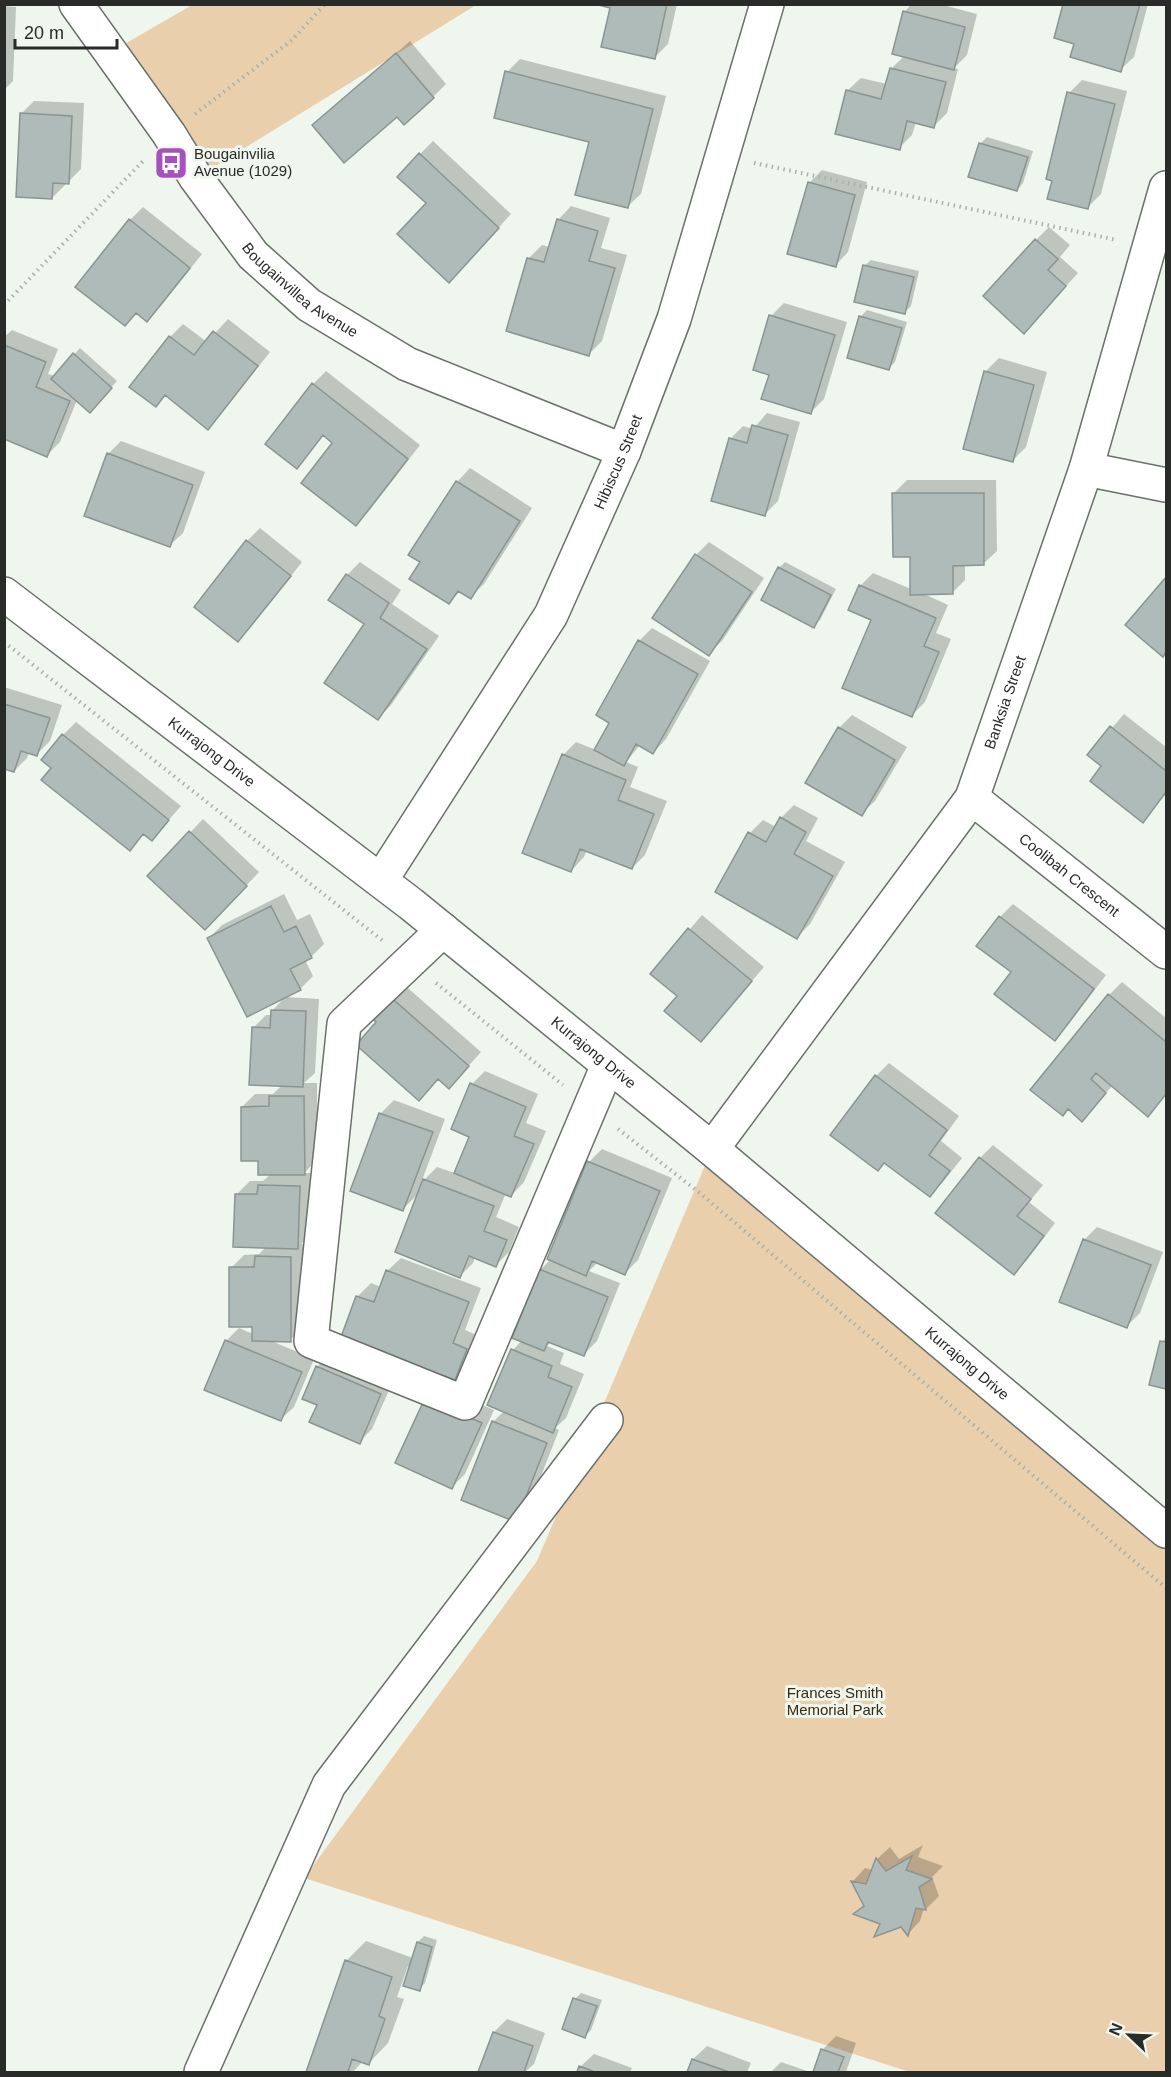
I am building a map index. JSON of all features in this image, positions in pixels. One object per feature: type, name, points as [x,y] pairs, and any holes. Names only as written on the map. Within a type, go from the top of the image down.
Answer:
[{"type":"street","name":"Bougainvillea Avenue","points":[[76,4],[169,134],[196,178],[253,255],[309,305],[407,364],[624,452]]},
{"type":"street","name":"Hibiscus Street","points":[[381,880],[551,615],[624,452],[674,319],[767,4]]},
{"type":"street","name":"Banksia Street","points":[[712,1149],[972,798],[1086,469],[1167,188]]},
{"type":"street","points":[[1086,469],[1167,485]]},
{"type":"street","name":"Kurrajong Drive","points":[[4,594],[381,880],[712,1149],[1167,1531]]},
{"type":"street","name":"Coolibah Crescent","points":[[972,798],[1167,952]]},
{"type":"street","points":[[443,930],[344,1024],[311,1341],[465,1403],[608,1065]]},
{"type":"street","points":[[201,2073],[329,1785],[606,1420]]},
{"type":"path","points":[[721,156],[1150,247]]},
{"type":"green space","points":[[192,5],[476,5],[196,178],[109,53]]},
{"type":"green space","name":"Frances Smith Memorial Park","points":[[712,1149],[1166,1531],[1166,2072],[910,2072],[304,1878],[537,1561]]},
{"type":"building","points":[[595,4],[667,4],[655,59],[601,47],[610,8]]},
{"type":"building","points":[[1063,4],[1140,4],[1121,72],[1070,57],[1074,44],[1054,38]]},
{"type":"building","points":[[903,11],[965,27],[954,70],[892,54]]},
{"type":"building","points":[[396,53],[434,98],[404,125],[397,117],[344,163],[312,125]]},
{"type":"building","points":[[890,68],[946,82],[934,128],[907,121],[900,150],[835,134],[846,90],[881,99]]},
{"type":"building","points":[[505,71],[653,109],[628,208],[575,195],[589,142],[494,118]]},
{"type":"building","points":[[1067,92],[1115,104],[1088,209],[1047,199],[1052,181],[1046,179]]},
{"type":"building","points":[[20,113],[72,116],[69,184],[53,183],[52,199],[16,197]]},
{"type":"building","points":[[979,143],[1028,157],[1017,191],[968,177]]},
{"type":"building","points":[[419,153],[499,228],[449,283],[397,234],[426,203],[397,177]]},
{"type":"building","points":[[808,182],[855,195],[836,267],[787,254]]},
{"type":"building","points":[[129,219],[190,268],[147,322],[136,313],[125,326],[75,287]]},
{"type":"building","points":[[557,219],[598,231],[589,261],[615,268],[589,356],[506,331],[527,258],[544,262]]},
{"type":"building","points":[[1035,239],[1058,259],[1048,270],[1066,286],[1024,334],[983,296]]},
{"type":"building","points":[[863,265],[914,277],[905,314],[854,302]]},
{"type":"building","points":[[769,315],[835,335],[811,414],[761,399],[769,375],[753,370]]},
{"type":"building","points":[[859,316],[902,328],[889,370],[847,358]]},
{"type":"building","points":[[213,331],[258,366],[208,430],[165,395],[156,407],[129,387],[169,336],[194,355]]},
{"type":"building","points":[[4,345],[46,362],[36,387],[70,401],[47,457],[4,439]]},
{"type":"building","points":[[73,353],[112,388],[90,413],[51,379]]},
{"type":"building","points":[[984,371],[1034,385],[1013,462],[963,449]]},
{"type":"building","points":[[312,383],[408,459],[356,526],[301,483],[332,443],[323,435],[297,469],[265,444]]},
{"type":"building","points":[[752,425],[788,435],[765,516],[711,501],[729,438],[747,443]]},
{"type":"building","points":[[107,453],[193,485],[170,547],[84,516]]},
{"type":"building","points":[[456,481],[520,521],[471,599],[458,591],[449,604],[409,579],[420,562],[408,555]]},
{"type":"building","points":[[892,493],[984,493],[984,565],[953,566],[953,594],[910,595],[910,557],[893,557]]},
{"type":"building","points":[[246,540],[291,576],[238,642],[194,607]]},
{"type":"building","points":[[695,554],[752,592],[709,656],[652,618]]},
{"type":"building","points":[[778,567],[831,595],[814,628],[761,600]]},
{"type":"building","points":[[346,574],[389,603],[380,618],[427,649],[378,720],[324,683],[364,624],[328,600]]},
{"type":"building","points":[[1166,577],[1166,652],[1163,657],[1125,625]]},
{"type":"building","points":[[859,585],[936,618],[924,646],[939,652],[912,717],[842,688],[871,620],[848,610]]},
{"type":"building","points":[[638,640],[698,674],[653,754],[636,744],[624,766],[594,750],[609,723],[596,715]]},
{"type":"building","points":[[4,704],[50,718],[37,756],[21,751],[14,772],[4,769]]},
{"type":"building","points":[[1110,726],[1166,771],[1166,792],[1143,823],[1090,781],[1101,766],[1087,755]]},
{"type":"building","points":[[838,727],[895,760],[862,816],[805,783]]},
{"type":"building","points":[[62,734],[169,820],[152,841],[143,834],[130,851],[41,780],[51,768],[41,760]]},
{"type":"building","points":[[562,754],[626,780],[618,800],[654,814],[632,869],[580,849],[571,872],[522,853]]},
{"type":"building","points":[[780,817],[806,832],[794,854],[833,876],[797,939],[715,892],[748,832],[766,842]]},
{"type":"building","points":[[189,831],[247,886],[205,930],[147,876]]},
{"type":"building","points":[[271,906],[284,932],[296,926],[312,958],[290,969],[301,990],[247,1017],[207,938]]},
{"type":"building","points":[[999,916],[1094,989],[1055,1041],[994,994],[1011,972],[976,946]]},
{"type":"building","points":[[688,928],[752,981],[701,1042],[664,1011],[677,996],[650,974]]},
{"type":"building","points":[[387,994],[469,1066],[449,1089],[438,1079],[419,1101],[356,1045],[376,1022],[369,1015]]},
{"type":"building","points":[[1108,994],[1166,1042],[1166,1094],[1148,1117],[1096,1073],[1091,1079],[1106,1093],[1082,1122],[1068,1109],[1063,1116],[1030,1090]]},
{"type":"building","points":[[271,1010],[306,1011],[303,1087],[249,1085],[252,1027],[270,1028]]},
{"type":"building","points":[[875,1075],[947,1130],[929,1155],[950,1171],[930,1197],[884,1163],[878,1171],[830,1135]]},
{"type":"building","points":[[470,1083],[526,1107],[514,1136],[534,1144],[511,1197],[454,1173],[469,1137],[451,1129]]},
{"type":"building","points":[[269,1096],[304,1096],[305,1175],[258,1175],[258,1161],[241,1161],[241,1107],[269,1106]]},
{"type":"building","points":[[379,1113],[433,1132],[403,1211],[350,1191]]},
{"type":"building","points":[[979,1157],[1031,1199],[1017,1216],[1044,1236],[1014,1275],[935,1213]]},
{"type":"building","points":[[587,1161],[660,1191],[625,1275],[592,1261],[586,1276],[547,1259]]},
{"type":"building","points":[[423,1179],[494,1206],[484,1231],[507,1240],[496,1267],[469,1256],[460,1278],[395,1252]]},
{"type":"building","points":[[258,1185],[300,1186],[298,1249],[233,1247],[235,1194],[257,1194]]},
{"type":"building","points":[[1083,1239],[1151,1265],[1127,1328],[1059,1302]]},
{"type":"building","points":[[255,1256],[291,1257],[291,1342],[252,1341],[252,1327],[229,1327],[229,1267],[254,1267]]},
{"type":"building","points":[[539,1269],[608,1297],[584,1356],[548,1342],[544,1351],[512,1338]]},
{"type":"building","points":[[386,1270],[469,1302],[453,1343],[467,1349],[455,1380],[341,1337],[356,1296],[374,1302]]},
{"type":"building","points":[[225,1340],[302,1372],[281,1421],[204,1390]]},
{"type":"building","points":[[1160,1341],[1166,1342],[1166,1389],[1149,1385]]},
{"type":"building","points":[[511,1349],[552,1366],[548,1377],[572,1387],[553,1433],[487,1405]]},
{"type":"building","points":[[316,1366],[381,1394],[360,1444],[309,1422],[317,1405],[302,1399]]},
{"type":"building","points":[[425,1398],[482,1423],[452,1489],[395,1463]]},
{"type":"building","points":[[492,1421],[547,1443],[516,1522],[461,1500]]},
{"type":"building","points":[[912,1856],[906,1870],[932,1879],[919,1887],[926,1910],[916,1908],[908,1936],[901,1927],[874,1937],[880,1924],[853,1914],[864,1906],[851,1881],[866,1884],[876,1858],[886,1871]]},
{"type":"building","points":[[417,1942],[432,1947],[420,1991],[403,1986]]},
{"type":"building","points":[[345,1960],[392,1977],[379,2016],[385,2019],[369,2065],[352,2059],[348,2072],[306,2072]]},
{"type":"building","points":[[573,1998],[597,2006],[585,2038],[562,2029]]},
{"type":"building","points":[[493,2032],[533,2046],[524,2072],[478,2072]]},
{"type":"building","points":[[821,2049],[844,2057],[838,2072],[813,2072]]},
{"type":"building","points":[[692,2059],[729,2072],[687,2072]]},
{"type":"building","points":[[579,2066],[595,2072],[577,2072]]},
{"type":"place","name":"Bougainvilia Avenue (1029)","points":[[171,163]]}]
